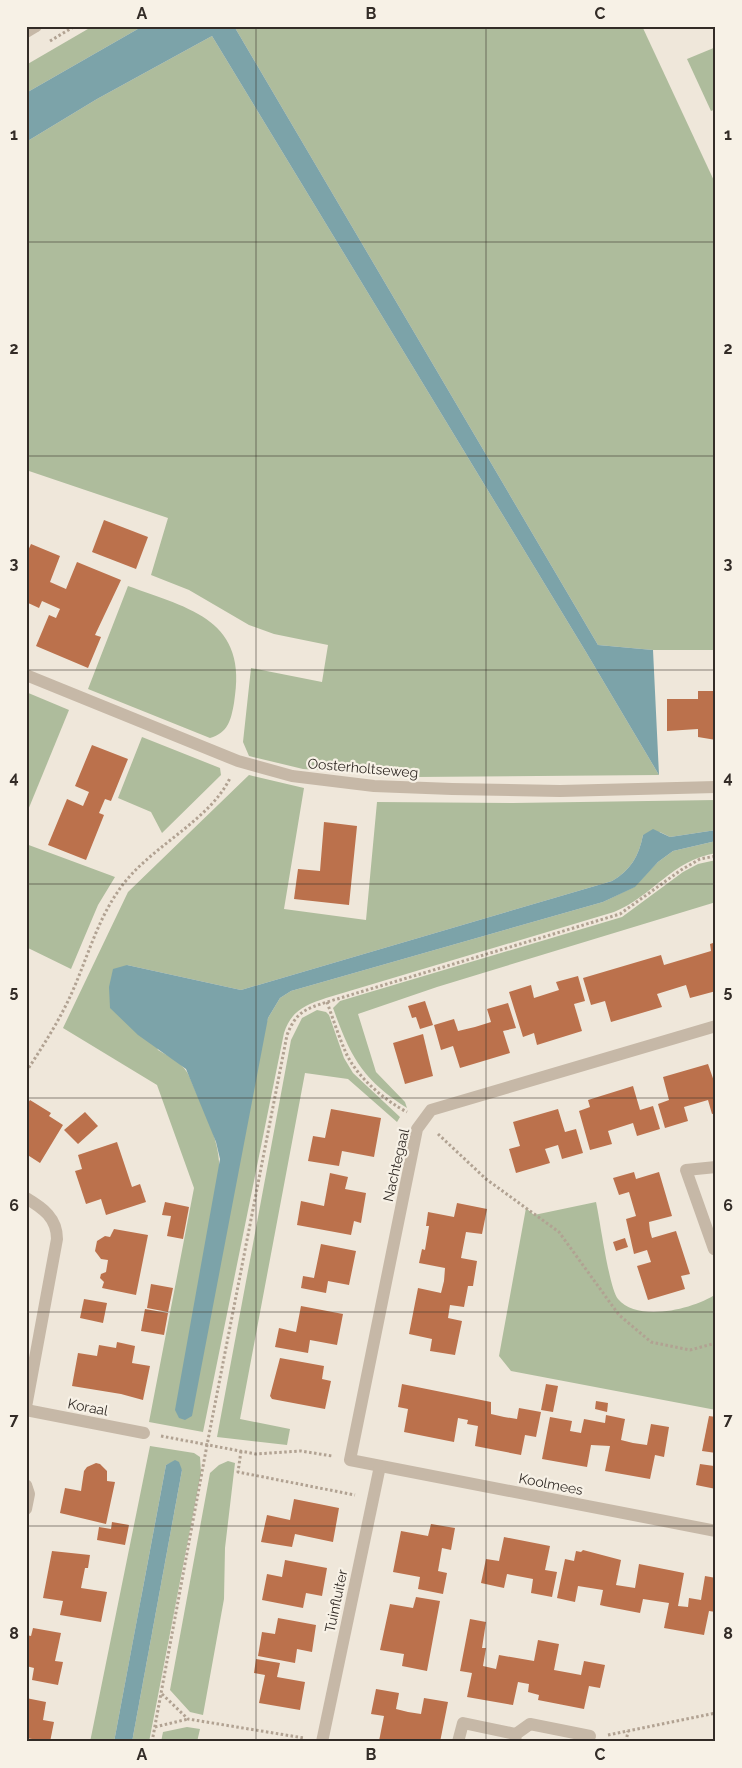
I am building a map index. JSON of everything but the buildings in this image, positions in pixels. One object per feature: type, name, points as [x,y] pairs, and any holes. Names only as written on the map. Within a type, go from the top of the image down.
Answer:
[{"type":"street","points":[[26,32],[36,26]]},
{"type":"street","name":"Oosterholtseweg","points":[[26,674],[238,761],[272,772],[310,778],[409,788],[560,791],[716,787]]},
{"type":"street","name":"Nachtegaal","points":[[350,1460],[417,1129],[431,1110],[716,1026]]},
{"type":"street","points":[[716,1167],[686,1170],[714,1250],[716,1247]]},
{"type":"street","name":"Koraal","points":[[26,1198],[46,1211],[52,1218],[57,1230],[57,1239],[26,1409],[144,1433]]},
{"type":"street","points":[[350,1460],[380,1466]]},
{"type":"street","name":"Tuinfluiter","points":[[322,1741],[380,1466]]},
{"type":"street","name":"Koolmees","points":[[380,1466],[716,1531]]},
{"type":"street","points":[[26,1485],[30,1494],[26,1509]]},
{"type":"street","points":[[458,1742],[462,1723],[515,1738],[530,1724],[590,1736]]},
{"type":"path","points":[[26,1072],[65,1007],[106,911],[119,888],[135,871],[220,795],[238,761]]},
{"type":"path","points":[[152,1742],[206,1445],[287,1035],[294,1018],[302,1012],[327,1002],[620,914],[681,870],[700,859],[716,856]]},
{"type":"path","points":[[327,1002],[347,1054],[358,1070],[395,1105],[424,1120],[486,1179],[558,1232],[619,1315],[650,1342],[690,1350],[716,1343]]},
{"type":"path","points":[[144,1433],[256,1454],[301,1451],[350,1460]]},
{"type":"path","points":[[241,1451],[238,1472],[373,1498]]},
{"type":"path","points":[[162,1694],[188,1719]]},
{"type":"path","points":[[590,1736],[604,1736],[716,1713]]},
{"type":"path","points":[[155,1727],[188,1719],[322,1741]]},
{"type":"path","points":[[626,1742],[628,1731]]},
{"type":"green space","points":[[93,26],[143,26],[26,93],[26,65]]},
{"type":"green space","points":[[234,26],[642,26],[716,185],[716,650],[653,650],[598,645]]},
{"type":"green space","points":[[212,36],[659,775],[415,777],[303,769],[249,756],[243,742],[251,668],[322,682],[328,645],[274,634],[249,625],[189,590],[151,575],[168,518],[26,470],[26,142],[97,99]]},
{"type":"green space","points":[[716,47],[716,109],[711,111],[687,59]]},
{"type":"green space","points":[[128,586],[193,611],[210,622],[224,636],[233,653],[236,675],[232,715],[228,725],[221,733],[210,738],[88,689]]},
{"type":"green space","points":[[26,692],[69,710],[26,815]]},
{"type":"green space","points":[[142,737],[220,768],[221,775],[162,833],[151,812],[118,798]]},
{"type":"green space","points":[[249,775],[304,788],[284,909],[366,920],[377,802],[513,803],[716,800],[716,830],[670,837],[660,832],[643,835],[639,850],[629,868],[612,881],[241,990],[127,965],[158,1050],[181,1065],[190,1078],[214,1137],[219,1162],[219,1174],[268,1018],[280,998],[291,991],[603,902],[634,887],[658,862],[673,851],[716,841],[716,853],[687,863],[640,897],[614,912],[326,998],[305,1006],[295,1014],[284,1033],[203,1432],[149,1422],[194,1188],[157,1085],[63,1028],[128,892]]},
{"type":"green space","points":[[26,844],[115,877],[98,905],[71,969],[26,947]]},
{"type":"green space","points":[[716,860],[716,902],[437,987],[358,1014],[376,1072],[405,1102],[407,1108],[379,1087],[352,1054],[333,1008],[340,1001],[622,917],[683,872],[698,864]]},
{"type":"green space","points":[[317,1010],[326,1012],[329,1015],[344,1058],[353,1073],[400,1117],[397,1122],[348,1079],[305,1073],[240,1419],[290,1429],[287,1445],[217,1437],[291,1040],[302,1018]]},
{"type":"green space","points":[[596,1202],[611,1282],[618,1299],[627,1306],[652,1312],[681,1309],[706,1300],[716,1294],[716,1410],[511,1371],[499,1356],[526,1208],[534,1215]]},
{"type":"green space","points":[[150,1446],[194,1453],[200,1457],[201,1473],[149,1742],[132,1742],[182,1470],[175,1461],[166,1465],[114,1742],[90,1742]]},
{"type":"green space","points":[[228,1461],[235,1463],[225,1548],[224,1599],[203,1715],[190,1712],[170,1690],[210,1473],[219,1465]]},
{"type":"green space","points":[[187,1727],[200,1729],[197,1742],[161,1742],[163,1732]]},
{"type":"water","points":[[143,26],[234,26],[598,645],[653,650],[659,775],[212,36],[97,99],[26,142],[26,93]]},
{"type":"water","points":[[653,829],[670,837],[716,830],[716,841],[673,851],[658,862],[635,887],[603,902],[291,991],[280,998],[268,1018],[192,1416],[185,1420],[179,1418],[175,1410],[220,1159],[216,1142],[186,1069],[138,1035],[110,1008],[109,987],[113,969],[127,965],[241,990],[612,881],[629,868],[639,850],[643,835]]},
{"type":"water","points":[[175,1460],[179,1462],[182,1470],[132,1742],[114,1742],[166,1465]]}]
